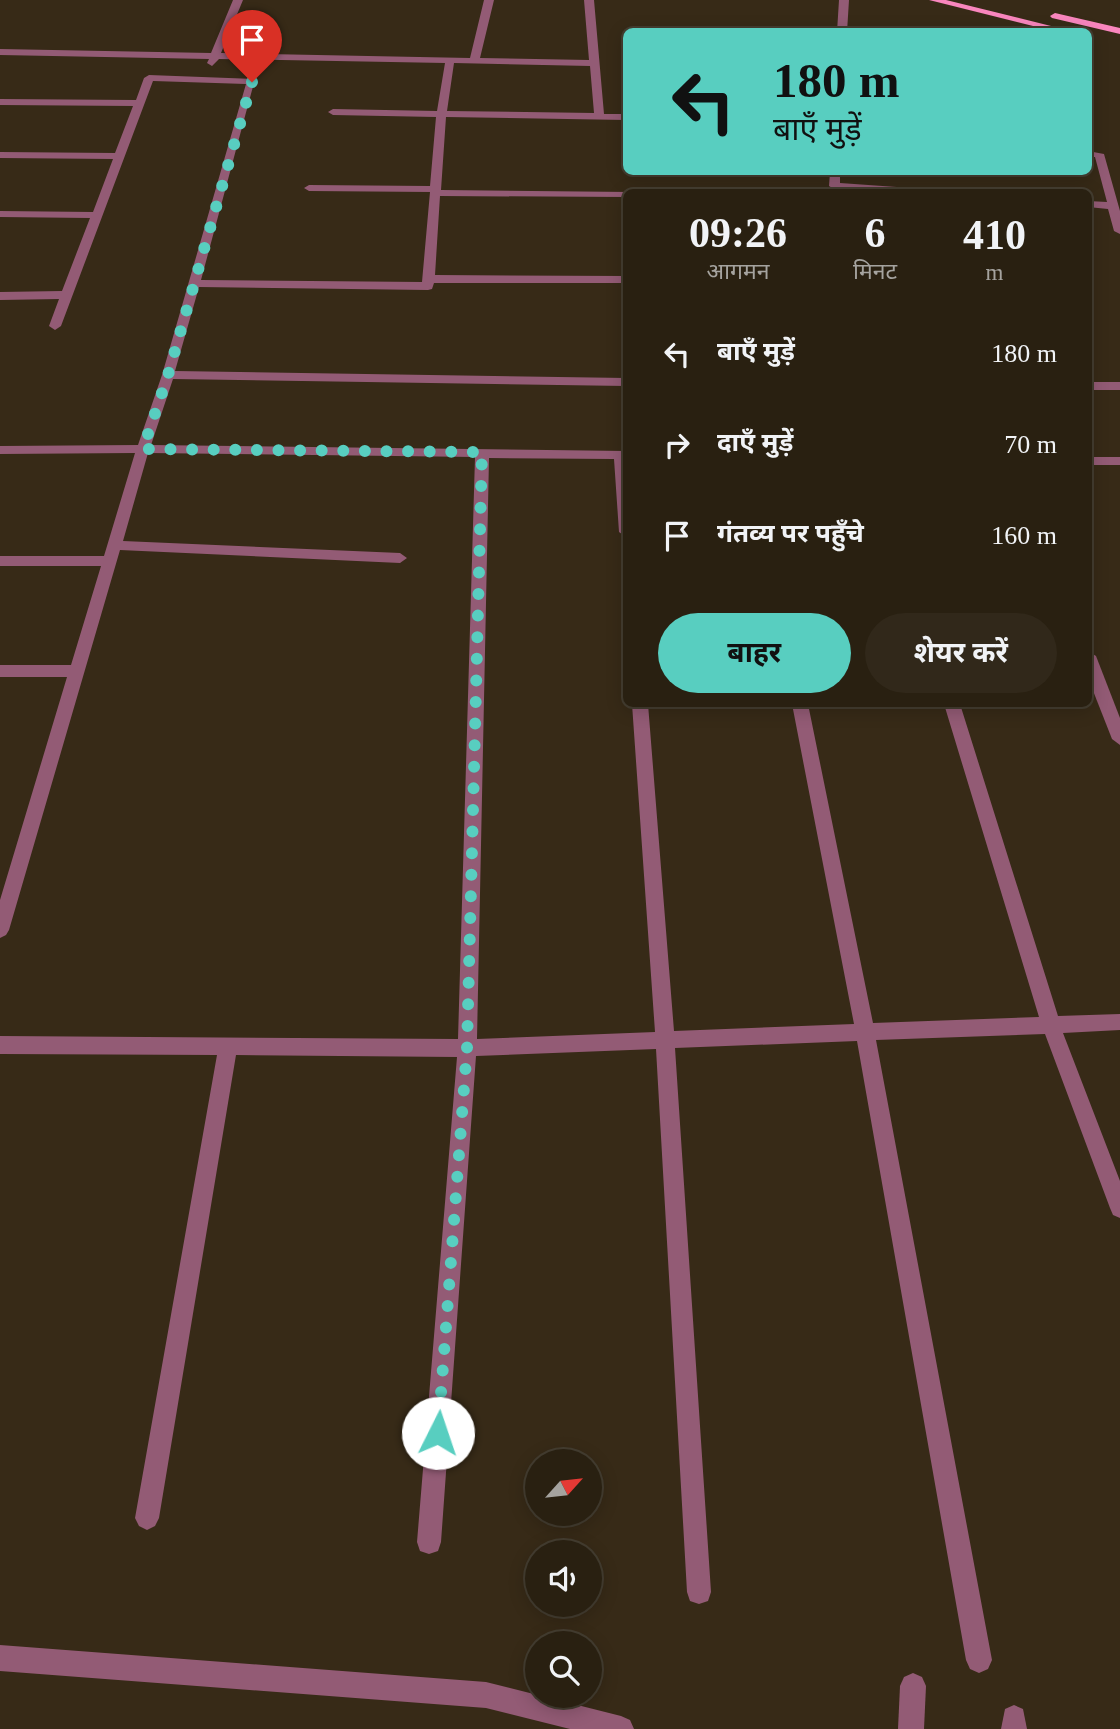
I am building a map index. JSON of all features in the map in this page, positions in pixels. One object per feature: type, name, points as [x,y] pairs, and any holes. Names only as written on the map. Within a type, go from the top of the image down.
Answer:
[{"type":"main road","points":[[934,0],[1054,28]]},
{"type":"main road","points":[[1038,12],[1120,31]]},
{"type":"main road","points":[[1092,37],[1120,43]]},
{"type":"street","points":[[206,80],[238,0]]},
{"type":"street","points":[[474,61],[489,0]]},
{"type":"street","points":[[589,0],[599,117]]},
{"type":"street","points":[[842,28],[844,0]]},
{"type":"street","points":[[0,52],[594,63]]},
{"type":"street","points":[[194,283],[428,286],[441,115],[450,61]]},
{"type":"street","points":[[0,930],[143,449],[168,375],[252,82],[149,78],[55,326]]},
{"type":"street","points":[[0,102],[140,103]]},
{"type":"street","points":[[333,112],[623,117]]},
{"type":"street","points":[[1092,153],[1099,154],[1119,226]]},
{"type":"street","points":[[0,155],[120,156]]},
{"type":"street","points":[[835,175],[834,186],[880,189]]},
{"type":"street","points":[[309,188],[623,194]]},
{"type":"street","points":[[1092,204],[1112,206]]},
{"type":"street","points":[[0,214],[97,215]]},
{"type":"street","points":[[428,279],[623,280]]},
{"type":"street","points":[[0,296],[67,295]]},
{"type":"street","points":[[168,375],[623,382]]},
{"type":"street","points":[[1092,386],[1120,386]]},
{"type":"street","points":[[0,450],[143,449],[623,455]]},
{"type":"street","points":[[429,1542],[467,1048],[482,452]]},
{"type":"street","points":[[1092,461],[1120,461]]},
{"type":"street","points":[[115,545],[400,558]]},
{"type":"street","points":[[0,561],[110,561]]},
{"type":"street","points":[[1092,666],[1120,739]]},
{"type":"street","points":[[0,671],[77,671]]},
{"type":"street","points":[[640,707],[665,1039],[699,1592]]},
{"type":"street","points":[[801,707],[865,1033],[979,1660]]},
{"type":"street","points":[[953,707],[1051,1025],[1120,1208]]},
{"type":"street","points":[[0,1045],[467,1048],[1120,1022]]},
{"type":"street","points":[[147,1518],[229,1046]]},
{"type":"street","points":[[0,1658],[485,1695],[621,1729]]},
{"type":"street","points":[[911,1729],[913,1686]]},
{"type":"route","points":[[252,82],[168,375],[143,449],[482,452],[467,1048],[438,1433]]}]
